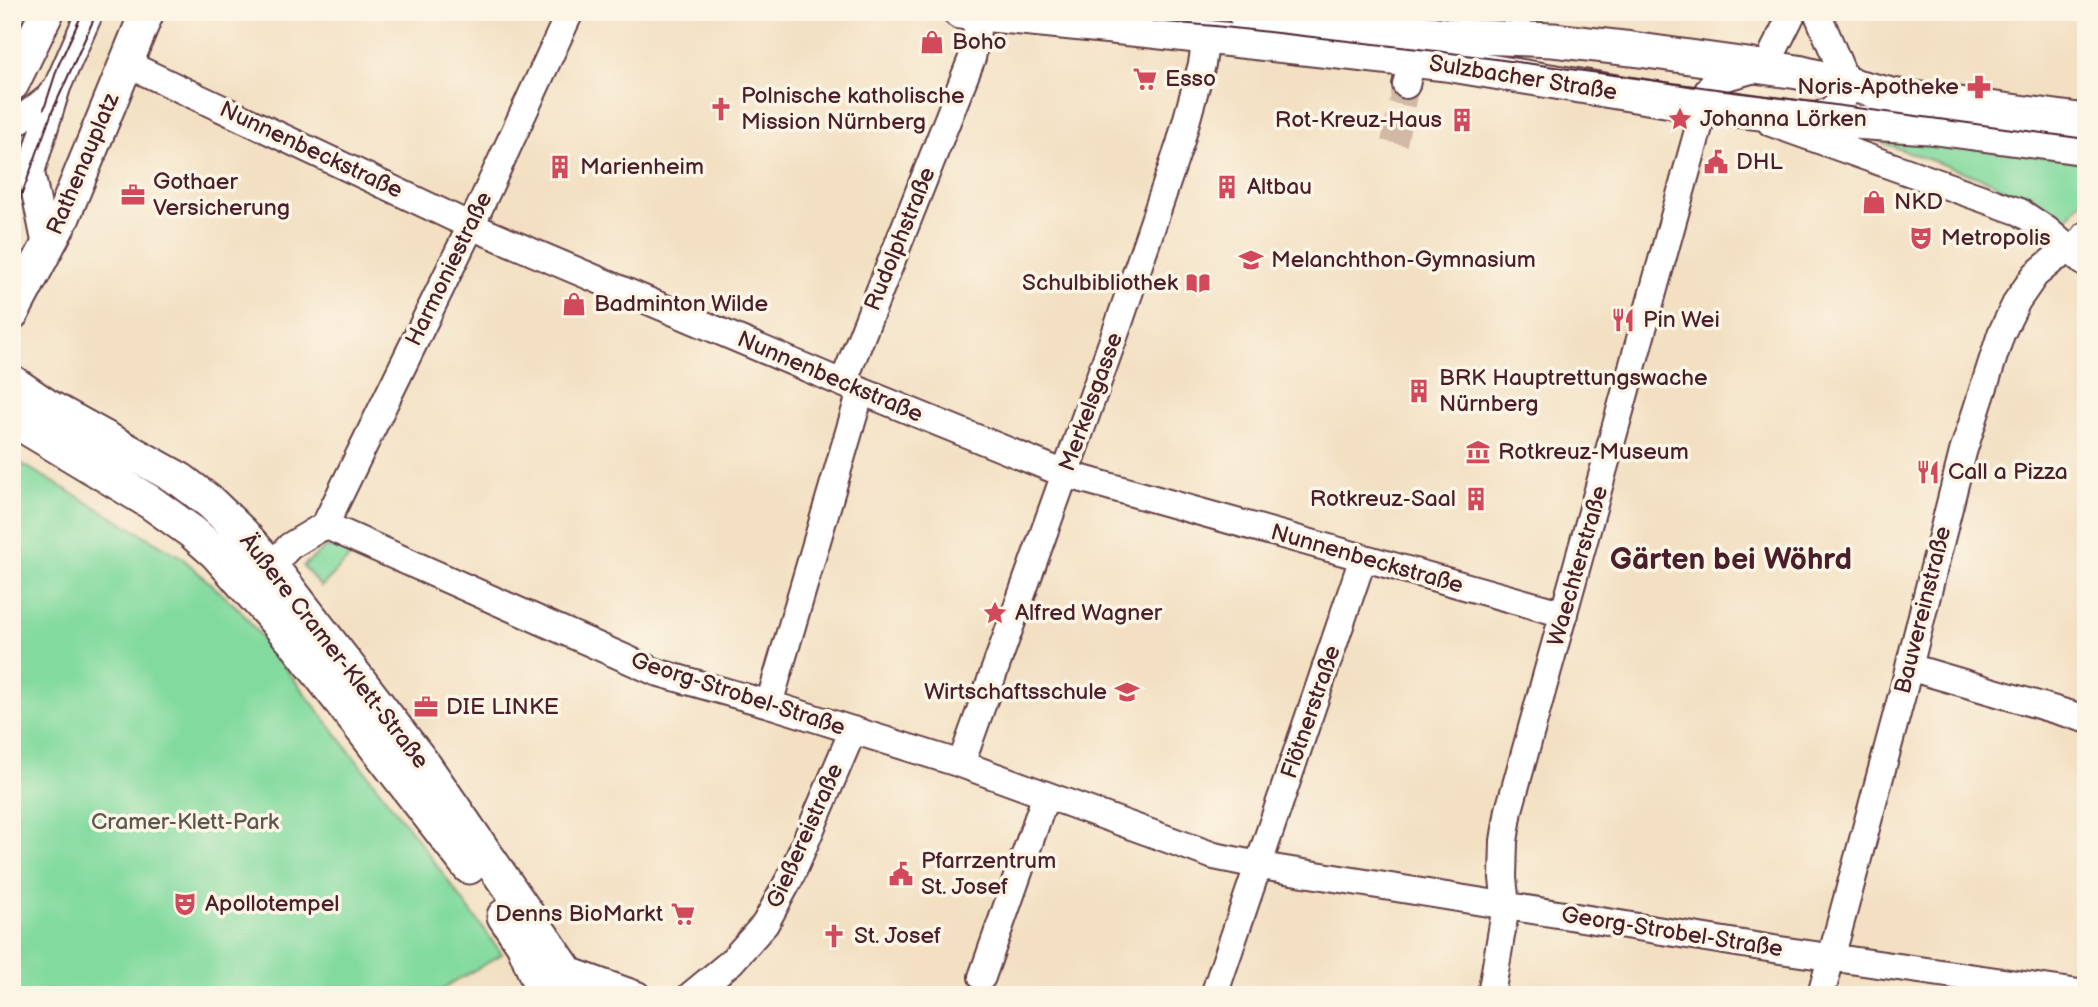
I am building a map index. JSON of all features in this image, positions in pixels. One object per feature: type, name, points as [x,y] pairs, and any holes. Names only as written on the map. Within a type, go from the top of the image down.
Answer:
[{"type":"main road","points":[[12,84],[47,12]]},
{"type":"main road","name":"Rathenauplatz","points":[[12,313],[47,251],[87,162],[148,12]]},
{"type":"main road","name":"Sulzbacher Straße","points":[[1244,12],[1332,28],[1571,41],[1768,59],[1798,72],[1892,95],[2086,121]]},
{"type":"main road","name":"Sulzbacher Straße","points":[[970,13],[1206,37],[1332,28],[1409,72],[1809,119],[1928,127],[2086,148]]},
{"type":"main road","name":"Äußere Cramer-Klett-Straße","points":[[12,382],[47,406],[192,488],[226,516],[271,566],[425,766],[571,986]]},
{"type":"main road","name":"Äußere Cramer-Klett-Straße","points":[[12,419],[143,498],[192,531],[230,567],[404,782],[523,944],[544,995]]},
{"type":"street","points":[[47,251],[31,172],[57,87],[90,12]]},
{"type":"street","name":"Harmoniestraße","points":[[325,524],[471,226],[570,12]]},
{"type":"street","points":[[1702,106],[1708,88],[1715,80],[1768,59],[1793,12]]},
{"type":"street","points":[[1809,119],[1842,103],[1847,94],[1847,84],[1817,12]]},
{"type":"street","name":"Rudolphstraße","points":[[769,704],[852,387],[972,58],[978,31],[970,13]]},
{"type":"street","name":"Merkelsgasse","points":[[961,764],[1180,144],[1202,64],[1206,37]]},
{"type":"street","name":"Nunnenbeckstraße","points":[[125,63],[471,226],[1065,474],[1564,614]]},
{"type":"street","points":[[12,126],[48,98],[57,87]]},
{"type":"street","name":"Waechterstraße","points":[[1491,995],[1506,906],[1503,878],[1508,810],[1645,327],[1699,127],[1702,106]]},
{"type":"street","points":[[1735,110],[2013,209],[2081,250]]},
{"type":"street","name":"Bauvereinstraße","points":[[1821,995],[1964,452],[2001,334],[2017,301],[2035,275],[2054,259],[2081,250]]},
{"type":"street","points":[[275,620],[271,566],[290,546],[325,524]]},
{"type":"street","name":"Georg-Strobel-Straße","points":[[325,524],[656,672],[961,764],[1214,856],[1780,950],[2086,994]]},
{"type":"street","name":"Flötnerstraße","points":[[1258,865],[1363,558]]},
{"type":"street","points":[[1909,667],[2086,719]]},
{"type":"street","name":"Gießereistraße","points":[[691,995],[731,962],[765,923],[802,849],[853,730]]},
{"type":"street","points":[[982,977],[1046,795]]},
{"type":"street","points":[[1214,995],[1258,865]]},
{"type":"street","name":"Äußere Cramer-Klett-Straße","points":[[523,944],[571,986]]},
{"type":"street","points":[[571,986],[637,995]]},
{"type":"green space","points":[[12,12],[31,12],[12,50]]},
{"type":"green space","points":[[30,125],[33,127],[12,181],[12,154]]},
{"type":"green space","points":[[1877,141],[1931,142],[2086,162],[2086,194],[2061,227],[1992,182]]},
{"type":"green space","name":"Cramer-Klett-Park","points":[[12,458],[181,557],[241,611],[415,836],[502,954],[432,995],[12,995]]},
{"type":"green space","points":[[326,547],[340,549],[352,555],[321,587],[303,566]]},
{"type":"tunnel","points":[[1394,143],[1406,85]]},
{"type":"tram line","points":[[44,109],[58,66],[83,12]]},
{"type":"tram line","points":[[12,221],[52,112],[97,12]]},
{"type":"tram line","points":[[1042,12],[1215,26],[1436,51],[2086,139]]},
{"type":"place","name":"Boho","points":[[932,42]]},
{"type":"place","name":"Esso","points":[[1145,79]]},
{"type":"place","name":"Noris-Apotheke","points":[[1979,87]]},
{"type":"place","name":"Polnische katholische Mission Nürnberg","points":[[721,109]]},
{"type":"place","name":"Johanna Lörken","points":[[1680,119]]},
{"type":"place","name":"Rot-Kreuz-Haus","points":[[1462,120]]},
{"type":"place","name":"DHL","points":[[1716,162]]},
{"type":"place","name":"Marienheim","points":[[560,167]]},
{"type":"place","name":"Altbau","points":[[1227,187]]},
{"type":"place","name":"Gothaer Versicherung","points":[[133,195]]},
{"type":"place","name":"NKD","points":[[1874,202]]},
{"type":"place","name":"Metropolis","points":[[1921,238]]},
{"type":"place","name":"Melanchthon-Gymnasium","points":[[1251,260]]},
{"type":"place","name":"Schulbibliothek","points":[[1198,283]]},
{"type":"place","name":"Badminton Wilde","points":[[574,304]]},
{"type":"place","name":"Pin Wei","points":[[1623,320]]},
{"type":"place","name":"BRK Hauptrettungswache Nürnberg","points":[[1419,391]]},
{"type":"place","name":"Rotkreuz-Museum","points":[[1478,452]]},
{"type":"place","name":"Call a Pizza","points":[[1928,472]]},
{"type":"place","name":"Rotkreuz-Saal","points":[[1476,499]]},
{"type":"place","name":"Alfred Wagner","points":[[995,613]]},
{"type":"place","name":"Wirtschaftsschule","points":[[1127,692]]},
{"type":"place","name":"DIE LINKE","points":[[426,707]]},
{"type":"place","name":"Pfarrzentrum St. Josef","points":[[901,874]]},
{"type":"place","name":"Apollotempel","points":[[185,904]]},
{"type":"place","name":"Denns BioMarkt","points":[[683,914]]},
{"type":"place","name":"St. Josef","points":[[834,936]]},
{"type":"district","name":"Gärten bei Wöhrd","points":[[1731,560]]}]
